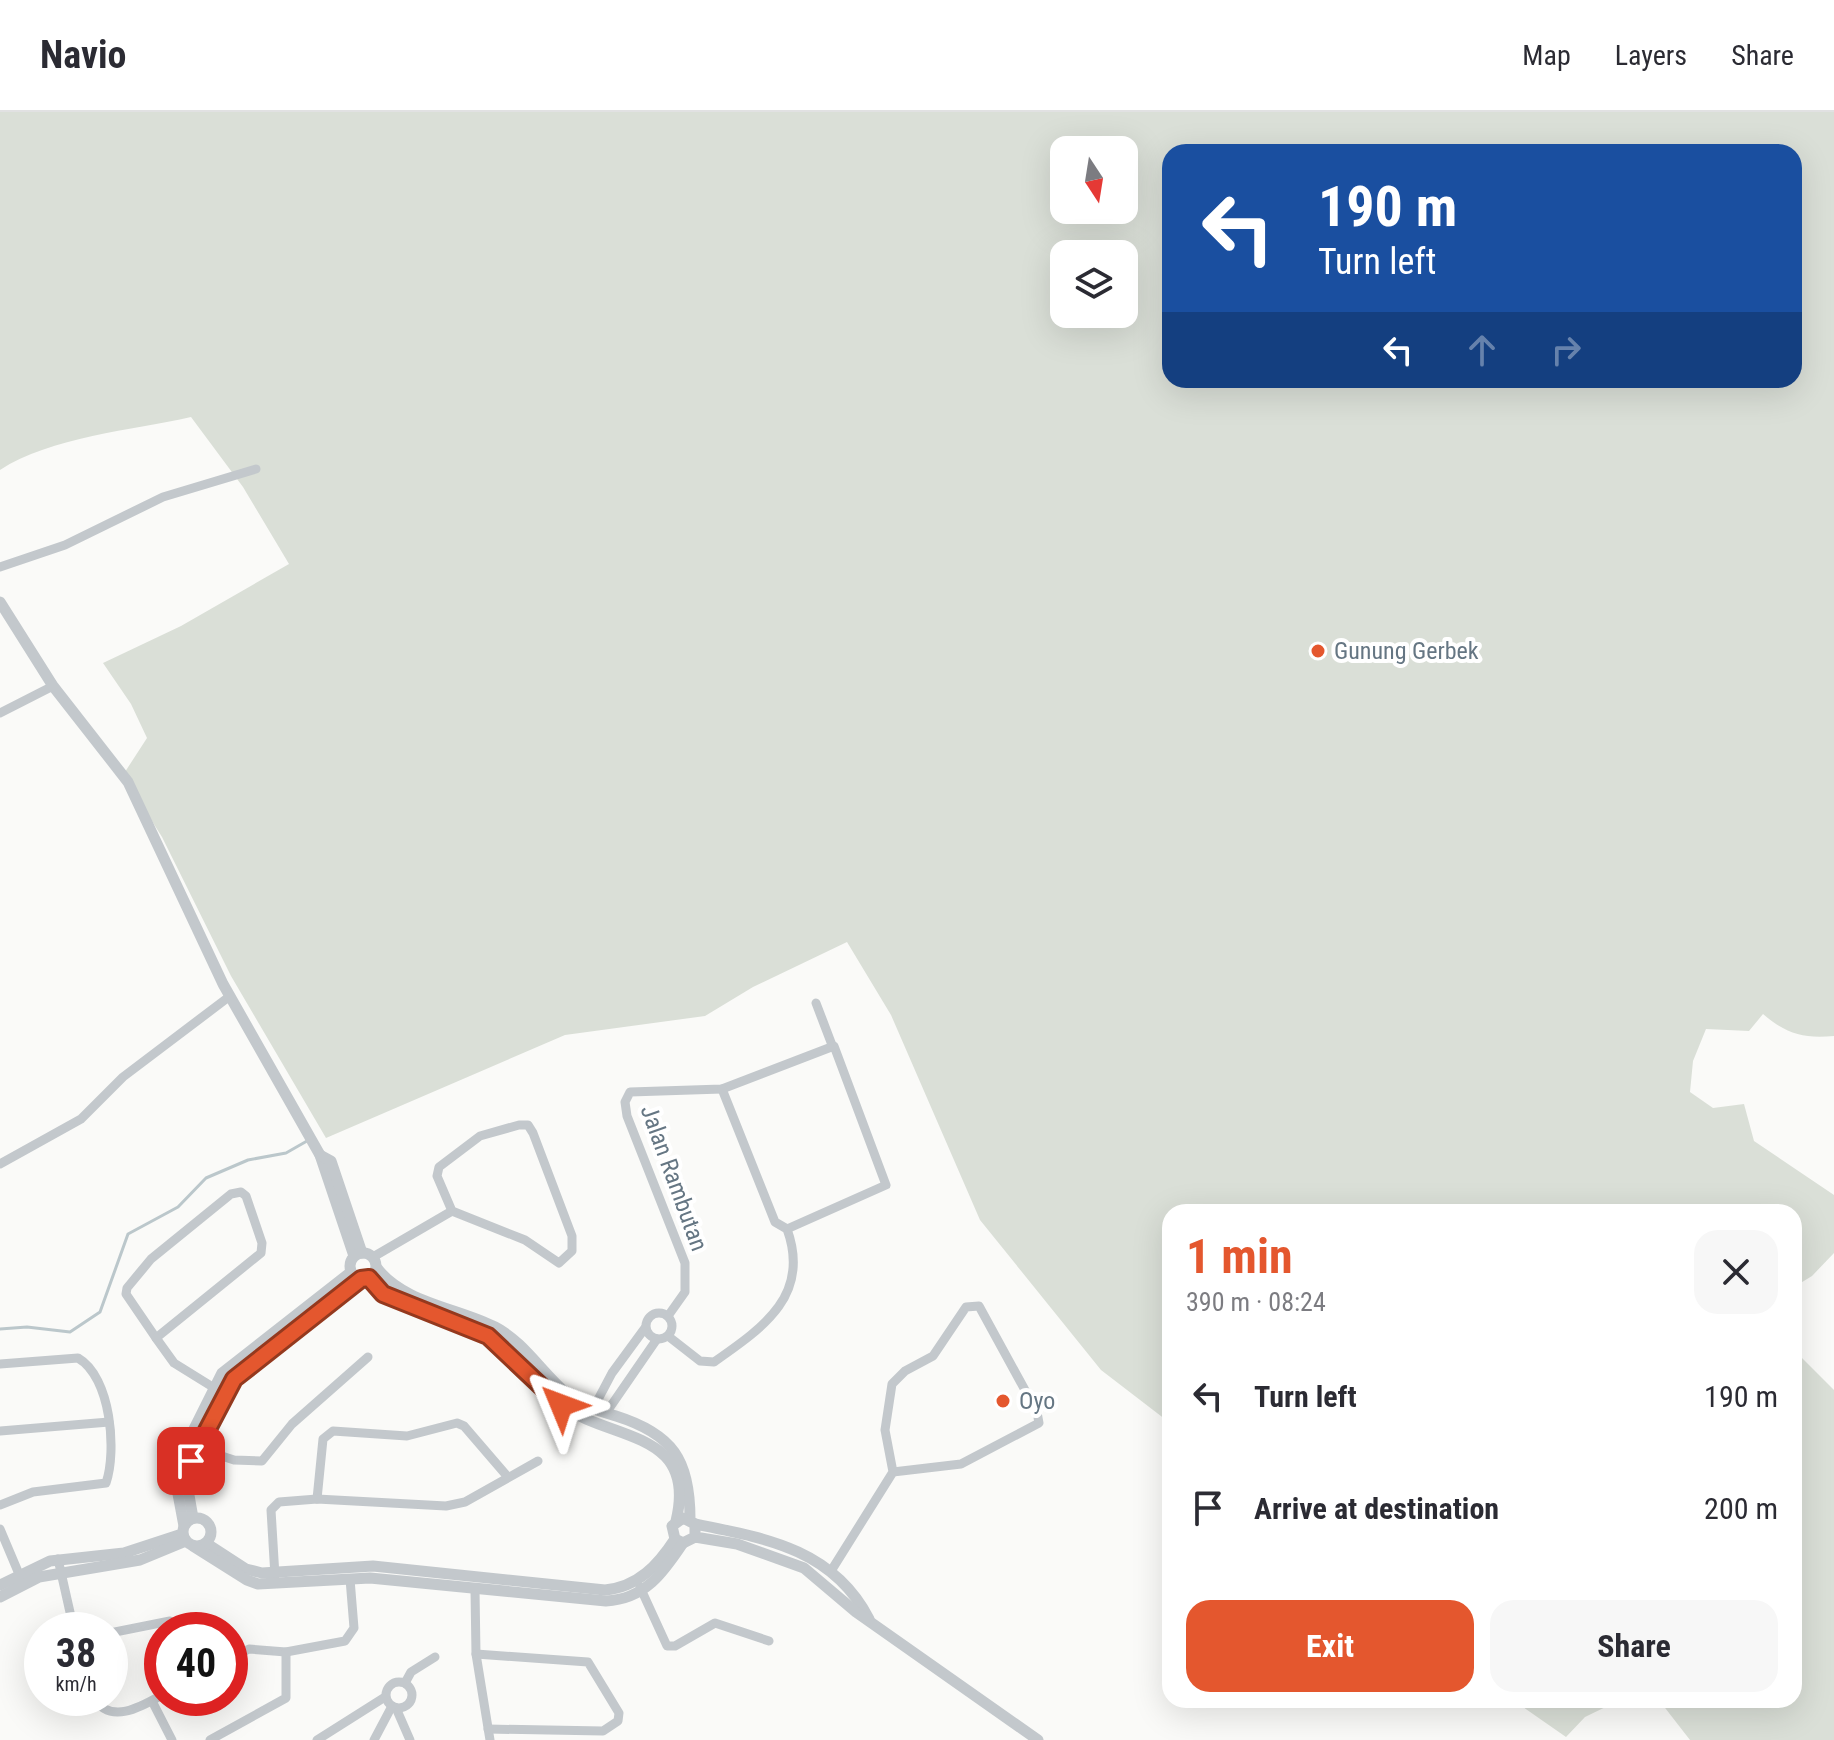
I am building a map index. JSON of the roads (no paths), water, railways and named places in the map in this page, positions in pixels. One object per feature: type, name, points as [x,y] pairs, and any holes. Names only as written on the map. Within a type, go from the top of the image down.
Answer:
[{"type":"street","points":[[0,567],[65,545],[163,497],[256,469]]},
{"type":"street","points":[[0,602],[53,686],[116,766],[133,794],[227,992],[319,1152],[364,1266],[383,1294],[488,1336],[561,1405],[577,1415],[648,1434],[677,1479],[680,1502],[672,1533],[679,1541]]},
{"type":"street","points":[[0,713],[53,686]]},
{"type":"street","points":[[0,1164],[81,1119],[123,1077],[227,992]]},
{"type":"street","points":[[787,1229],[886,1185],[816,1003]]},
{"type":"street","points":[[668,1336],[700,1361],[710,1363],[781,1306],[791,1288],[795,1263],[787,1229],[775,1222],[722,1089],[832,1045]]},
{"type":"street","name":"Jalan Rambutan","points":[[668,1316],[685,1292],[685,1263],[627,1116],[625,1102],[630,1092],[636,1091],[722,1089]]},
{"type":"street","points":[[528,1125],[572,1236],[572,1251],[564,1261],[554,1262],[525,1240],[452,1211],[437,1169],[480,1136],[528,1125]]},
{"type":"street","points":[[156,1338],[261,1253],[262,1243],[244,1194],[231,1194],[151,1259],[127,1288],[126,1294],[156,1338],[174,1363],[224,1394]]},
{"type":"street","points":[[452,1211],[364,1266],[233,1362],[212,1388],[185,1444],[175,1478],[187,1533],[247,1580],[383,1579],[475,1590],[530,1589]]},
{"type":"street","points":[[187,1533],[187,1484],[198,1448],[224,1394],[245,1368],[364,1266]]},
{"type":"street","points":[[364,1266],[390,1284],[502,1331],[568,1395],[669,1444],[684,1469],[695,1537]]},
{"type":"street","points":[[831,1571],[893,1472],[885,1430],[892,1384],[905,1371],[933,1356],[966,1307],[972,1304],[983,1311],[1037,1412],[1039,1423],[975,1459],[934,1470],[893,1472]]},
{"type":"street","points":[[593,1409],[612,1373],[652,1314],[668,1316],[672,1324],[668,1336]]},
{"type":"street","points":[[645,1328],[657,1339]]},
{"type":"street","points":[[606,1413],[657,1339],[668,1336]]},
{"type":"street","points":[[0,1364],[73,1357],[83,1360],[105,1394],[109,1422],[108,1479],[103,1486],[33,1492],[0,1505]]},
{"type":"street","points":[[185,1444],[234,1460],[262,1461],[292,1424],[368,1357]]},
{"type":"street","points":[[0,1431],[109,1422]]},
{"type":"street","points":[[317,1499],[323,1439],[333,1431],[407,1436],[457,1423],[464,1426],[507,1476]]},
{"type":"street","points":[[275,1579],[273,1506],[285,1500],[446,1506],[465,1502],[538,1461]]},
{"type":"street","points":[[0,1585],[19,1574],[124,1553],[187,1533],[204,1519],[210,1525],[211,1532],[206,1543]]},
{"type":"street","points":[[676,1521],[692,1522],[753,1541],[804,1568],[869,1619],[1038,1740]]},
{"type":"street","points":[[0,1529],[19,1574]]},
{"type":"street","points":[[187,1533],[246,1569],[275,1579],[373,1566],[606,1601],[659,1578],[679,1541],[695,1537],[753,1541],[793,1547],[831,1571],[856,1606]]},
{"type":"street","points":[[0,1597],[60,1566]]},
{"type":"street","points":[[60,1566],[70,1612]]},
{"type":"street","points":[[248,1649],[286,1652],[339,1644],[350,1637],[354,1628],[350,1579]]},
{"type":"street","points":[[640,1585],[667,1646],[675,1646],[715,1623],[769,1641]]},
{"type":"street","points":[[475,1590],[476,1654],[490,1740]]},
{"type":"street","points":[[210,1740],[286,1698],[286,1652]]},
{"type":"street","points":[[476,1654],[588,1662],[619,1713],[618,1721],[603,1731],[488,1729]]},
{"type":"street","points":[[405,1683],[411,1672],[435,1657]]},
{"type":"street","points":[[317,1740],[385,1697],[393,1683],[405,1683]]},
{"type":"street","points":[[374,1740],[394,1707],[411,1701],[412,1693],[405,1683]]},
{"type":"street","points":[[385,1697],[394,1707],[410,1740]]},
{"type":"street","points":[[160,1716],[172,1740]]},
{"type":"waterway","points":[[0,1329],[27,1327],[70,1332],[100,1312],[128,1234],[178,1207],[206,1178],[248,1160],[286,1153],[307,1141]]},
{"type":"place","name":"Gunung Gerbek","points":[[1318,651]]},
{"type":"place","name":"Oyo","points":[[1003,1401]]}]
